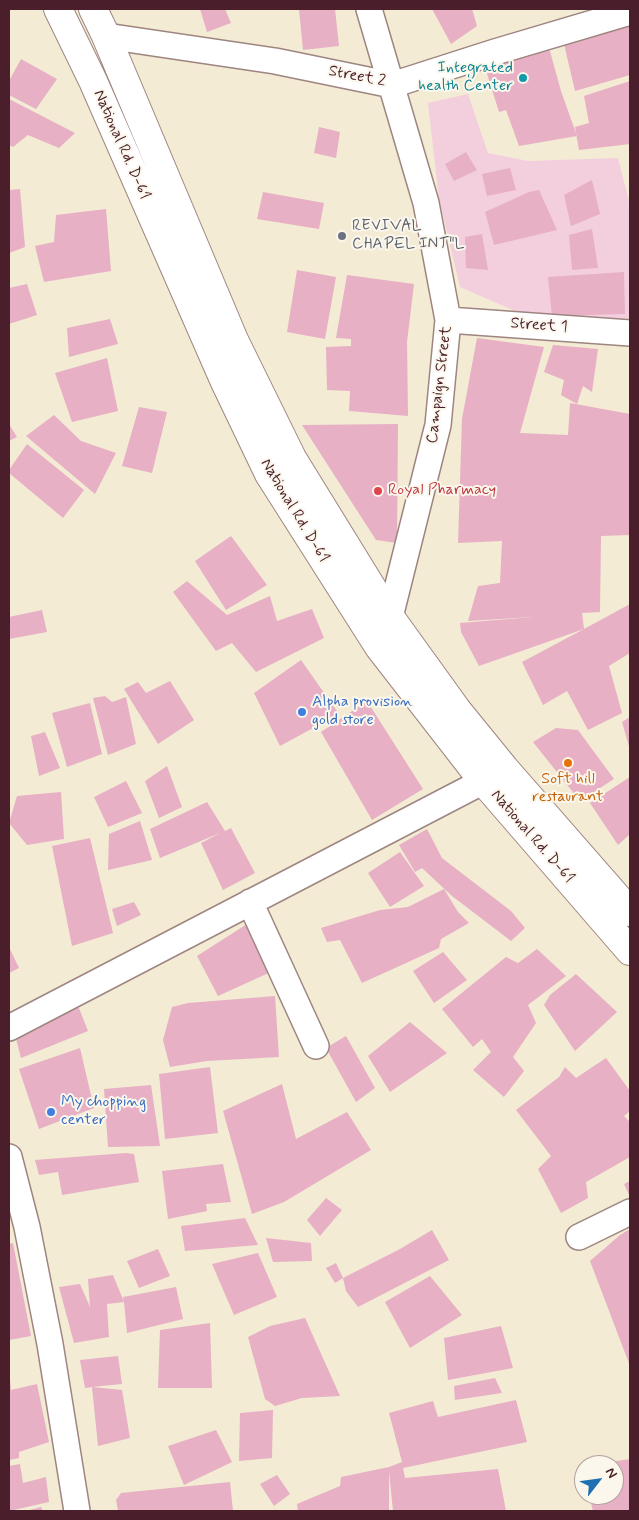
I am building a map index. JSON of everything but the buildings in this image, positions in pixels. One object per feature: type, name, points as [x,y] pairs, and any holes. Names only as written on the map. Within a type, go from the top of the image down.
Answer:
[{"type":"highway","name":"National Rd. D-61","points":[[58,9],[93,81],[224,380],[269,474],[379,647],[494,775],[630,912]]},
{"type":"highway","name":"National Rd. D-61","points":[[93,9],[234,340],[292,458],[390,617],[457,710],[494,775],[630,951]]},
{"type":"street","name":"Campaign Street","points":[[369,9],[426,203],[448,320],[438,425],[390,617],[379,647]]},
{"type":"street","name":"Street 2","points":[[106,36],[275,61],[392,85],[630,12]]},
{"type":"street","name":"Street 1","points":[[448,320],[630,333]]},
{"type":"street","points":[[9,1028],[494,775]]},
{"type":"street","points":[[250,902],[316,1046]]},
{"type":"street","points":[[9,1157],[18,1230],[50,1344],[77,1511]]},
{"type":"street","points":[[579,1237],[630,1212]]},
{"type":"shaded area","points":[[468,94],[488,153],[528,161],[618,158],[630,205],[630,325],[531,318],[460,287],[439,199],[428,103]]},
{"type":"place","name":"Integrated health Center","points":[[523,78]]},
{"type":"place","name":"REVIVAL CHAPEL INT\"L","points":[[342,236]]},
{"type":"place","name":"Royal Pharmacy","points":[[378,491]]},
{"type":"place","name":"Alpha provision gold store","points":[[302,712]]},
{"type":"place","name":"Soft hill restaurant","points":[[568,763]]},
{"type":"place","name":"My chopping center","points":[[51,1112]]}]
